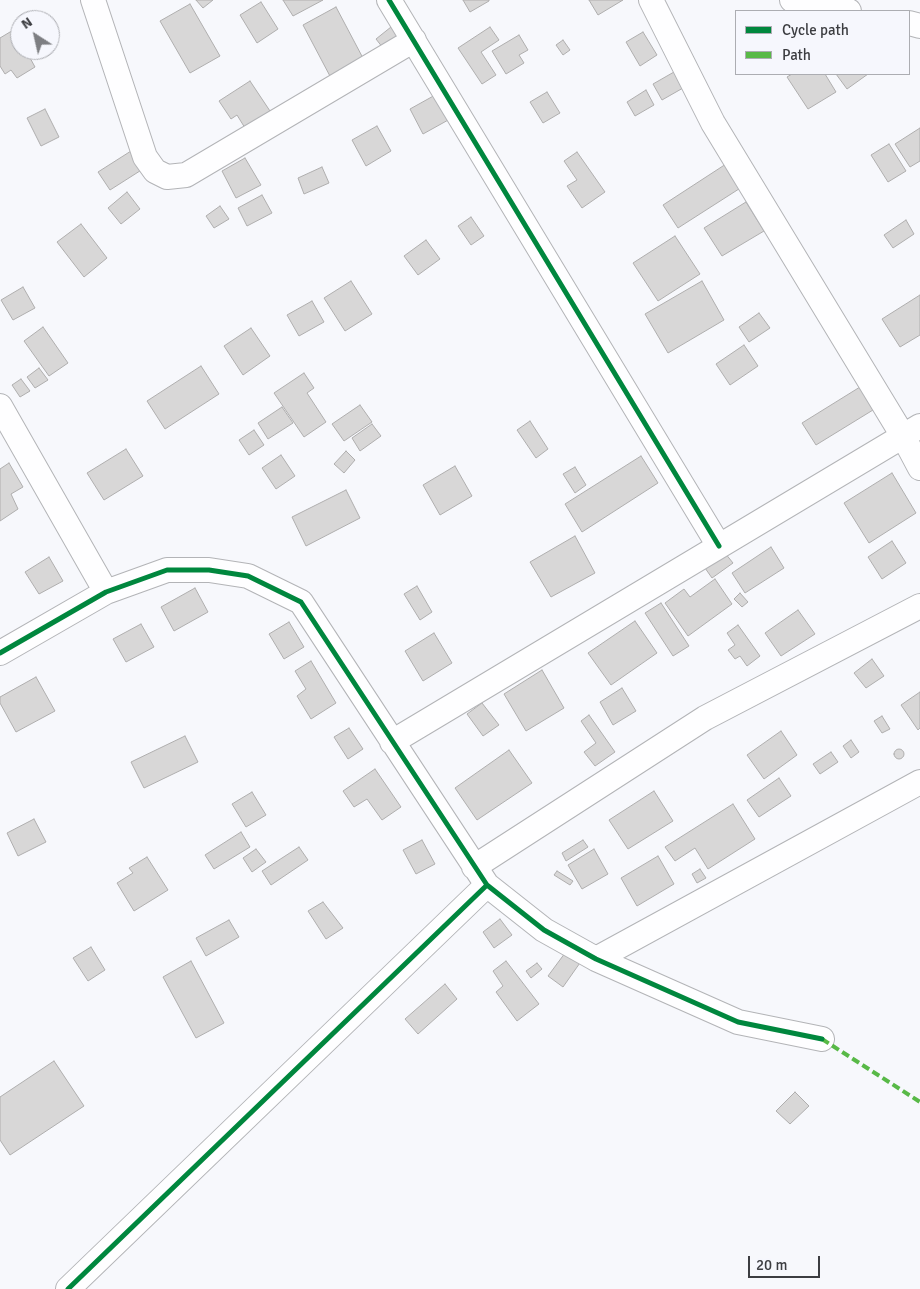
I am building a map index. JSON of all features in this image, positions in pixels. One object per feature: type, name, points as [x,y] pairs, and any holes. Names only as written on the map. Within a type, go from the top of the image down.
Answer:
[{"type":"street","points":[[93,0],[144,157],[155,171],[167,177],[186,176],[414,40]]},
{"type":"street","points":[[389,0],[719,546]]},
{"type":"street","points":[[651,0],[712,123],[912,431],[920,468]]},
{"type":"street","points":[[792,0],[844,10]]},
{"type":"street","points":[[0,406],[106,592]]},
{"type":"street","points":[[392,742],[912,431]]},
{"type":"street","points":[[0,653],[106,592],[167,570],[209,570],[248,576],[301,602],[481,876],[544,930],[596,959],[738,1022],[822,1038]]},
{"type":"street","points":[[68,1289],[481,876],[705,718],[920,606]]},
{"type":"street","points":[[596,959],[920,782]]},
{"type":"building","points":[[196,0],[213,0],[203,8]]},
{"type":"building","points":[[283,0],[323,0],[293,16]]},
{"type":"building","points":[[463,0],[489,0],[489,1],[470,12]]},
{"type":"building","points":[[589,0],[623,0],[598,15]]},
{"type":"building","points":[[261,2],[278,29],[257,43],[240,15]]},
{"type":"building","points":[[190,4],[220,56],[190,73],[160,21]]},
{"type":"building","points":[[336,7],[364,60],[331,78],[303,25]]},
{"type":"building","points":[[396,23],[403,32],[383,48],[376,39]]},
{"type":"building","points":[[490,27],[499,40],[481,52],[496,75],[482,84],[458,48]]},
{"type":"building","points":[[10,32],[10,60],[31,60],[35,67],[17,78],[11,70],[5,74],[0,66],[0,38]]},
{"type":"building","points":[[643,32],[657,55],[640,66],[626,42]]},
{"type":"building","points":[[519,35],[528,50],[519,55],[524,63],[506,74],[492,51]]},
{"type":"building","points":[[563,40],[570,50],[563,55],[556,45]]},
{"type":"building","points":[[674,72],[683,88],[662,100],[653,84]]},
{"type":"building","points":[[790,75],[826,75],[836,92],[808,109],[787,77]]},
{"type":"building","points":[[837,75],[867,75],[847,89]]},
{"type":"building","points":[[250,81],[270,111],[245,128],[237,115],[231,119],[219,101]]},
{"type":"building","points":[[646,90],[654,105],[635,116],[627,102]]},
{"type":"building","points":[[547,92],[560,113],[543,123],[530,102]]},
{"type":"building","points":[[437,94],[450,119],[423,134],[410,109]]},
{"type":"building","points":[[45,109],[59,137],[41,146],[27,118]]},
{"type":"building","points":[[377,126],[391,151],[366,166],[352,140]]},
{"type":"building","points":[[920,128],[920,161],[910,167],[895,144]]},
{"type":"building","points":[[889,144],[906,171],[888,182],[871,155]]},
{"type":"building","points":[[131,151],[143,169],[110,190],[98,172]]},
{"type":"building","points":[[577,152],[605,192],[582,208],[567,186],[577,180],[564,161]]},
{"type":"building","points":[[245,158],[261,185],[236,198],[222,171]]},
{"type":"building","points":[[726,164],[742,187],[678,228],[663,205]]},
{"type":"building","points":[[322,167],[329,183],[304,194],[298,178]]},
{"type":"building","points":[[127,192],[140,209],[121,224],[108,208]]},
{"type":"building","points":[[262,195],[272,213],[247,226],[238,208]]},
{"type":"building","points":[[746,202],[764,231],[722,256],[704,228]]},
{"type":"building","points":[[220,206],[229,219],[214,228],[206,216]]},
{"type":"building","points":[[471,217],[484,236],[471,245],[458,226]]},
{"type":"building","points":[[906,220],[914,234],[893,248],[884,235]]},
{"type":"building","points":[[81,224],[107,258],[84,277],[57,242]]},
{"type":"building","points":[[675,236],[700,274],[658,301],[633,263]]},
{"type":"building","points":[[426,240],[440,259],[418,275],[404,256]]},
{"type":"building","points":[[351,281],[372,314],[345,331],[324,298]]},
{"type":"building","points":[[702,281],[724,320],[668,353],[645,314]]},
{"type":"building","points":[[23,287],[35,308],[13,320],[1,300]]},
{"type":"building","points":[[920,295],[920,335],[900,347],[882,319]]},
{"type":"building","points":[[312,301],[324,322],[299,336],[287,315]]},
{"type":"building","points":[[759,313],[770,328],[749,342],[739,327]]},
{"type":"building","points":[[43,327],[68,363],[49,376],[24,341]]},
{"type":"building","points":[[251,328],[270,356],[243,375],[224,346]]},
{"type":"building","points":[[744,345],[758,366],[730,385],[716,364]]},
{"type":"building","points":[[201,366],[219,394],[165,429],[147,401]]},
{"type":"building","points":[[39,368],[48,380],[35,388],[27,377]]},
{"type":"building","points":[[304,373],[314,388],[307,393],[326,422],[304,437],[274,393]]},
{"type":"building","points":[[21,379],[30,391],[20,397],[12,385]]},
{"type":"building","points":[[860,387],[873,410],[816,445],[802,423]]},
{"type":"building","points":[[360,405],[372,422],[344,441],[332,424]]},
{"type":"building","points":[[282,407],[293,423],[268,439],[258,423]]},
{"type":"building","points":[[530,421],[548,449],[536,458],[517,430]]},
{"type":"building","points":[[372,424],[381,436],[360,451],[352,438]]},
{"type":"building","points":[[254,430],[264,445],[249,455],[239,440]]},
{"type":"building","points":[[126,449],[143,476],[104,500],[87,473]]},
{"type":"building","points":[[346,451],[355,460],[344,473],[334,464]]},
{"type":"building","points":[[281,455],[295,476],[276,489],[262,468]]},
{"type":"building","points":[[641,456],[658,483],[582,532],[565,504]]},
{"type":"building","points":[[9,463],[23,487],[11,494],[18,509],[0,521],[0,469]]},
{"type":"building","points":[[455,466],[472,496],[440,515],[423,485]]},
{"type":"building","points":[[575,467],[586,485],[575,493],[563,474]]},
{"type":"building","points":[[892,473],[916,513],[869,543],[844,503]]},
{"type":"building","points":[[346,490],[360,518],[306,546],[292,517]]},
{"type":"building","points":[[575,536],[595,573],[551,597],[530,562]]},
{"type":"building","points":[[892,541],[906,563],[882,579],[868,557]]},
{"type":"building","points":[[771,547],[784,568],[745,593],[732,573]]},
{"type":"building","points":[[725,553],[733,563],[712,578],[705,568]]},
{"type":"building","points":[[49,557],[63,581],[39,594],[25,572]]},
{"type":"building","points":[[715,579],[732,604],[688,636],[665,603],[684,589],[690,597]]},
{"type":"building","points":[[417,586],[432,612],[420,620],[404,594]]},
{"type":"building","points":[[195,588],[208,612],[174,631],[161,607]]},
{"type":"building","points":[[740,593],[748,602],[742,607],[734,599]]},
{"type":"building","points":[[661,603],[689,646],[673,656],[645,613]]},
{"type":"building","points":[[798,610],[815,634],[781,656],[765,633]]},
{"type":"building","points":[[635,621],[657,653],[611,685],[588,653]]},
{"type":"building","points":[[289,622],[304,647],[284,659],[269,634]]},
{"type":"building","points":[[141,624],[154,647],[126,662],[113,639]]},
{"type":"building","points":[[738,625],[760,656],[747,666],[740,656],[735,659],[728,650],[735,645],[727,633]]},
{"type":"building","points":[[434,633],[452,663],[423,681],[405,651]]},
{"type":"building","points":[[872,659],[884,676],[866,688],[854,673]]},
{"type":"building","points":[[311,661],[336,703],[311,719],[297,696],[306,689],[295,671]]},
{"type":"building","points":[[542,670],[564,708],[526,731],[504,694]]},
{"type":"building","points":[[36,677],[55,711],[16,732],[0,703],[0,697]]},
{"type":"building","points":[[622,688],[636,711],[613,725],[600,702]]},
{"type":"building","points":[[920,692],[920,728],[918,730],[901,705]]},
{"type":"building","points":[[482,703],[499,725],[483,736],[467,714]]},
{"type":"building","points":[[589,715],[615,752],[595,766],[584,752],[596,743],[581,721]]},
{"type":"building","points":[[882,716],[890,729],[882,733],[874,721]]},
{"type":"building","points":[[349,728],[363,749],[348,759],[334,737]]},
{"type":"building","points":[[781,731],[797,755],[764,779],[747,755]]},
{"type":"building","points":[[185,736],[198,762],[144,788],[131,762]]},
{"type":"building","points":[[851,740],[859,752],[851,758],[843,746]]},
{"type":"building","points":[[897,749],[901,749],[904,754],[903,758],[897,759],[894,756],[894,752]]},
{"type":"building","points":[[509,750],[532,783],[477,820],[455,788]]},
{"type":"building","points":[[831,752],[838,762],[820,774],[813,764]]},
{"type":"building","points":[[375,769],[401,807],[382,820],[367,799],[354,807],[343,791]]},
{"type":"building","points":[[779,778],[791,796],[759,817],[747,800]]},
{"type":"building","points":[[654,791],[673,821],[628,849],[609,820]]},
{"type":"building","points":[[252,792],[266,815],[246,827],[232,804]]},
{"type":"building","points":[[733,804],[755,839],[708,869],[695,848],[675,861],[665,847]]},
{"type":"building","points":[[34,819],[46,842],[18,856],[7,833]]},
{"type":"building","points":[[241,832],[250,847],[214,869],[205,855]]},
{"type":"building","points":[[422,840],[435,864],[416,874],[403,850]]},
{"type":"building","points":[[583,840],[588,847],[566,861],[562,853]]},
{"type":"building","points":[[299,847],[308,860],[271,885],[262,871]]},
{"type":"building","points":[[256,849],[266,862],[252,872],[243,858]]},
{"type":"building","points":[[594,849],[608,874],[582,889],[568,865]]},
{"type":"building","points":[[658,856],[674,884],[637,906],[621,878]]},
{"type":"building","points":[[147,857],[168,890],[134,911],[117,883],[133,873],[129,868]]},
{"type":"building","points":[[700,869],[706,878],[697,883],[692,874]]},
{"type":"building","points":[[557,871],[573,881],[570,885],[554,875]]},
{"type":"building","points":[[323,902],[343,928],[326,939],[308,911]]},
{"type":"building","points":[[500,919],[512,935],[494,948],[483,932]]},
{"type":"building","points":[[229,920],[239,937],[206,956],[196,938]]},
{"type":"building","points":[[91,947],[105,970],[88,981],[73,958]]},
{"type":"building","points":[[568,949],[582,960],[563,987],[548,976]]},
{"type":"building","points":[[191,961],[224,1023],[196,1038],[163,977]]},
{"type":"building","points":[[506,961],[539,1004],[517,1021],[496,992],[503,986],[493,971]]},
{"type":"building","points":[[537,963],[542,969],[531,978],[526,971]]},
{"type":"building","points":[[445,984],[457,999],[418,1034],[405,1019]]},
{"type":"building","points":[[54,1061],[84,1106],[10,1155],[0,1140],[0,1097]]},
{"type":"building","points":[[795,1092],[809,1106],[790,1124],[776,1111]]},
{"type":"marked path","points":[[822,1039],[920,1102]]},
{"type":"cycle path","points":[[389,0],[719,546]]},
{"type":"cycle path","points":[[0,653],[106,592],[167,570],[209,570],[248,576],[301,602],[487,885],[544,930],[596,959],[738,1022],[822,1039]]},
{"type":"cycle path","points":[[68,1289],[487,885]]}]
